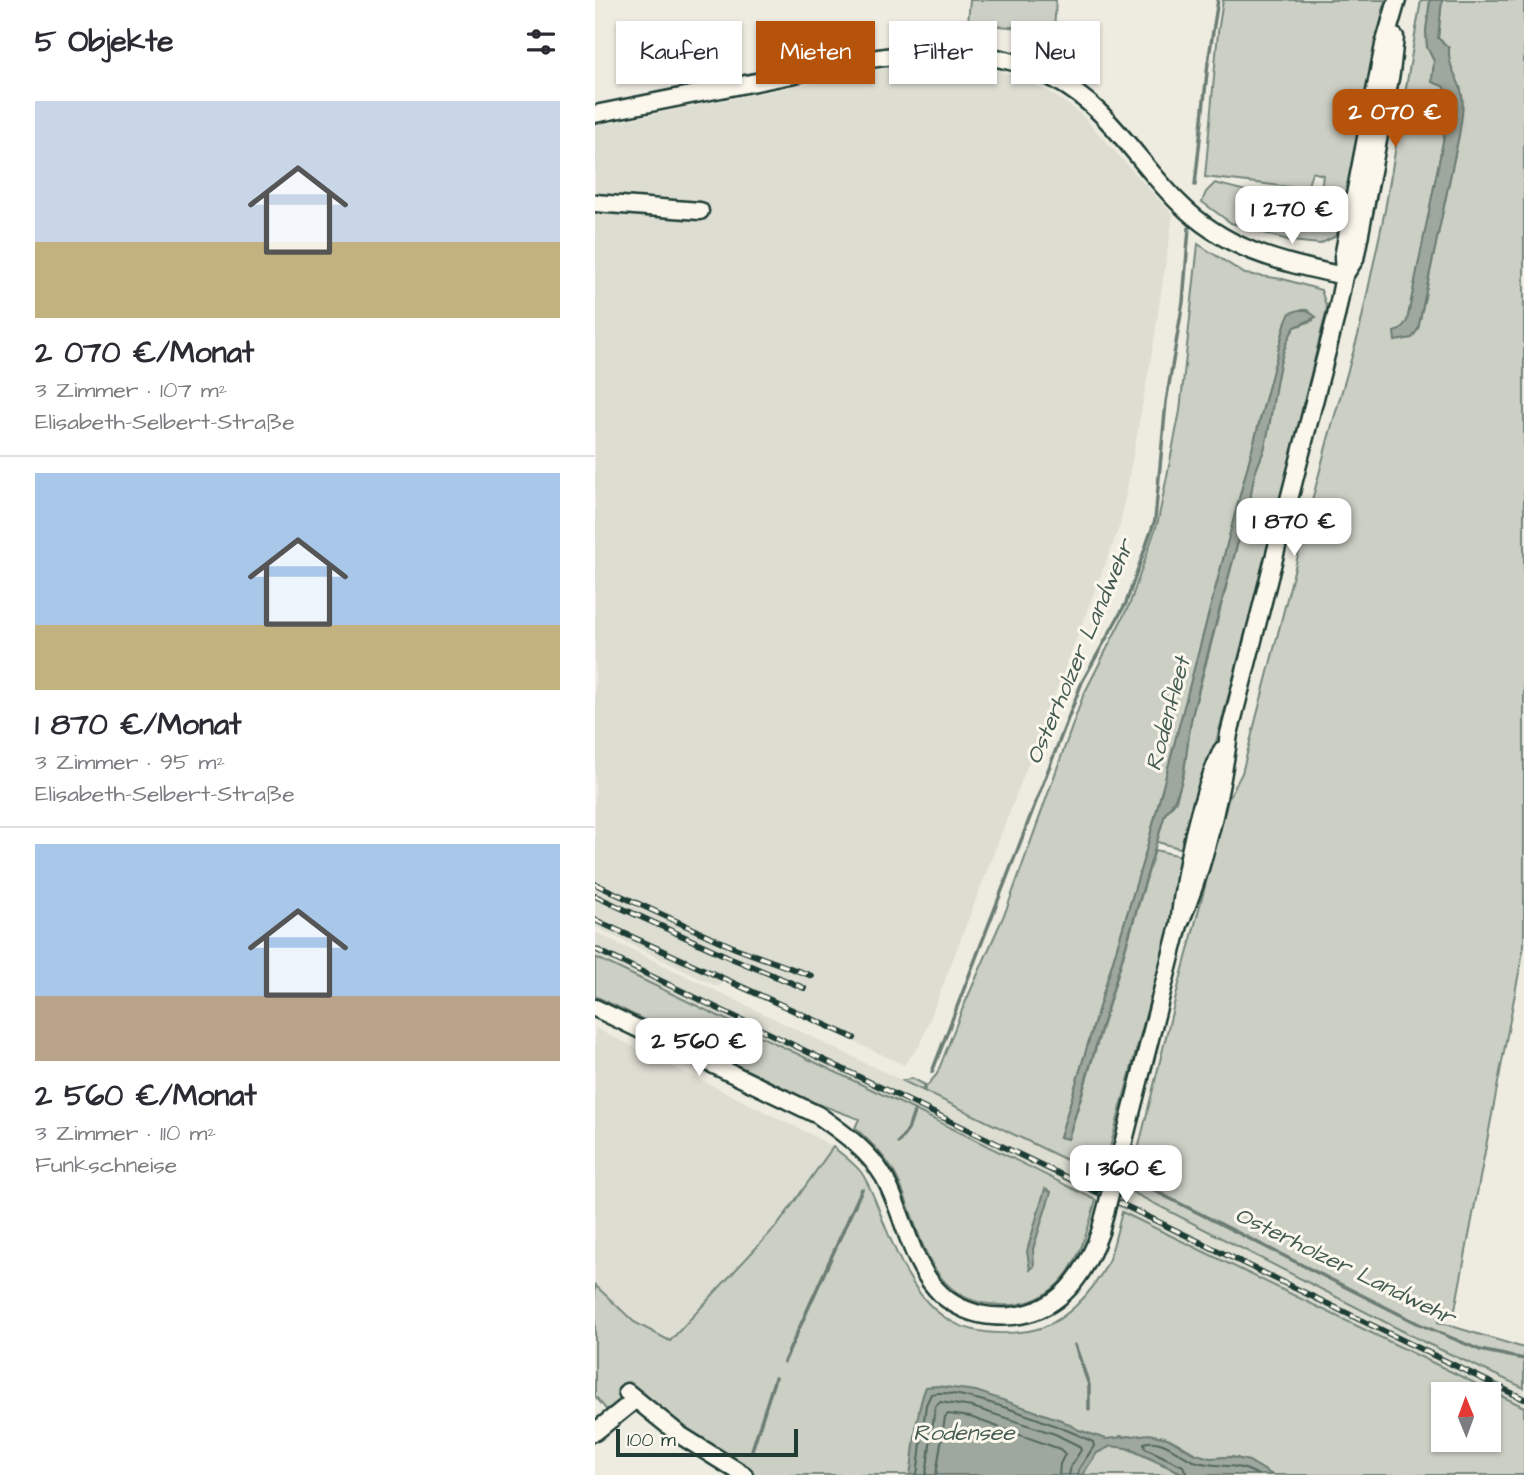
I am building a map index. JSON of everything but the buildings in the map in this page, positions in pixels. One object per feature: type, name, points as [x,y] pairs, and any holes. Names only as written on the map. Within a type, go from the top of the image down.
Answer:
[{"type":"street","points":[[595,1008],[818,1115],[850,1138],[872,1159],[883,1175],[927,1277],[944,1296],[961,1308],[985,1315],[1007,1317],[1027,1314],[1049,1304],[1075,1282],[1093,1251],[1100,1232],[1178,925],[1189,855],[1213,768],[1229,734],[1278,547],[1344,276],[1343,257],[1384,45],[1396,4]]},
{"type":"street","points":[[595,114],[852,62],[904,54],[950,51],[981,54],[1034,70],[1064,86],[1098,111],[1178,202],[1230,242],[1278,262],[1344,276]]},
{"type":"street","points":[[595,203],[701,211]]},
{"type":"street","points":[[595,1432],[632,1396],[680,1435],[744,1475]]},
{"type":"shaded area","points":[[970,0],[1056,0],[1055,21],[1011,21],[1011,27],[997,26],[997,21],[968,21]]},
{"type":"shaded area","points":[[1223,0],[1385,0],[1351,183],[1336,236],[1320,244],[1291,241],[1231,223],[1202,202],[1206,192],[1215,183],[1254,193],[1260,209],[1309,222],[1317,219],[1323,175],[1312,172],[1307,189],[1205,177]]},
{"type":"shaded area","points":[[1421,0],[1430,0],[1426,31],[1427,47],[1434,61],[1432,81],[1443,86],[1449,96],[1448,117],[1407,322],[1400,330],[1418,329],[1459,135],[1461,91],[1448,62],[1449,48],[1438,38],[1442,0],[1524,0],[1524,946],[1454,1315],[1440,1313],[1438,1322],[1524,1348],[1524,1388],[1426,1343],[1128,1190],[1228,800],[1242,773],[1328,439],[1359,332],[1385,210]]},
{"type":"shaded area","points":[[889,68],[889,84],[997,84],[997,71],[1011,75],[1011,84],[1033,84],[1079,112],[1173,215],[1152,353],[1120,525],[920,1045],[904,1065],[723,981],[718,987],[595,927],[595,126],[806,84],[875,84],[875,70]]},
{"type":"shaded area","points":[[1198,244],[1245,274],[1283,279],[1321,290],[1327,308],[1275,522],[1187,850],[1157,842],[1165,814],[1176,801],[1184,773],[1191,720],[1239,538],[1248,518],[1253,481],[1265,446],[1283,352],[1295,327],[1314,320],[1286,321],[1146,851],[1060,1137],[1068,1139],[1155,850],[1185,857],[1171,922],[1102,1177],[903,1081],[912,1078],[927,1086],[937,1074],[1007,908],[1083,696],[1130,603],[1158,521],[1180,411]]},
{"type":"shaded area","points":[[595,932],[1128,1190],[1426,1343],[1524,1388],[1524,1408],[1501,1397],[1501,1382],[1471,1382],[595,957]]},
{"type":"shaded area","points":[[595,957],[1096,1200],[1074,1263],[1054,1288],[1040,1297],[1019,1304],[982,1303],[962,1296],[947,1284],[925,1252],[896,1176],[878,1150],[855,1128],[859,1119],[813,1102],[595,996]]},
{"type":"shaded area","points":[[595,1028],[833,1147],[780,1222],[669,1341],[634,1322],[595,1285]]},
{"type":"shaded area","points":[[833,1147],[855,1165],[865,1178],[896,1251],[920,1294],[935,1310],[953,1322],[973,1330],[998,1333],[1028,1331],[1053,1323],[1085,1297],[1107,1264],[1122,1212],[1472,1382],[1431,1382],[1431,1452],[1501,1452],[1501,1396],[1524,1407],[1524,1475],[1272,1475],[1242,1460],[1203,1457],[1170,1439],[1153,1435],[1120,1436],[1122,1446],[1186,1475],[735,1475],[637,1402],[609,1413],[595,1396],[595,1285],[634,1322],[670,1341],[780,1222]]},
{"type":"water","points":[[1430,0],[1442,0],[1438,38],[1449,48],[1451,65],[1462,95],[1462,112],[1418,329],[1412,338],[1395,341],[1394,332],[1400,330],[1407,321],[1448,117],[1449,96],[1443,86],[1432,82],[1434,61],[1427,47],[1426,31]]},
{"type":"water","points":[[1307,310],[1316,317],[1295,327],[1283,352],[1265,446],[1254,477],[1248,518],[1239,538],[1192,716],[1182,779],[1173,803],[1165,814],[1068,1139],[1060,1137],[1146,851],[1286,321],[1290,313]]},
{"type":"water","points":[[1045,1189],[1051,1192],[1033,1249],[1034,1266],[1030,1270],[1027,1251]]},
{"type":"water","name":"Rodensee","points":[[926,1387],[976,1391],[1061,1420],[1079,1430],[1106,1439],[1149,1434],[1167,1438],[1193,1453],[1210,1458],[1231,1457],[1249,1461],[1272,1475],[1186,1475],[1132,1449],[1111,1446],[1097,1453],[1082,1475],[910,1475],[922,1397]]},
{"type":"waterway","name":"Osterholzer Landwehr","points":[[1195,185],[1208,63],[1218,0]]},
{"type":"waterway","name":"Osterholzer Landwehr","points":[[932,1072],[1082,682],[1126,603],[1155,520],[1166,402],[1183,302],[1189,228]]},
{"type":"waterway","points":[[898,1143],[908,1130],[914,1112]]},
{"type":"waterway","points":[[784,1362],[862,1189]]},
{"type":"waterway","name":"Osterholzer Landwehr","points":[[1155,1191],[1419,1324],[1480,1350],[1524,1359]]},
{"type":"waterway","name":"Rodenfleet","points":[[1075,1345],[1089,1385],[1089,1409]]},
{"type":"waterway","points":[[752,1450],[775,1378]]},
{"type":"railway","points":[[595,884],[735,948],[812,976]]},
{"type":"railway","points":[[595,896],[804,988]]},
{"type":"railway","points":[[595,920],[854,1038]]},
{"type":"railway","points":[[595,949],[1524,1399]]}]
